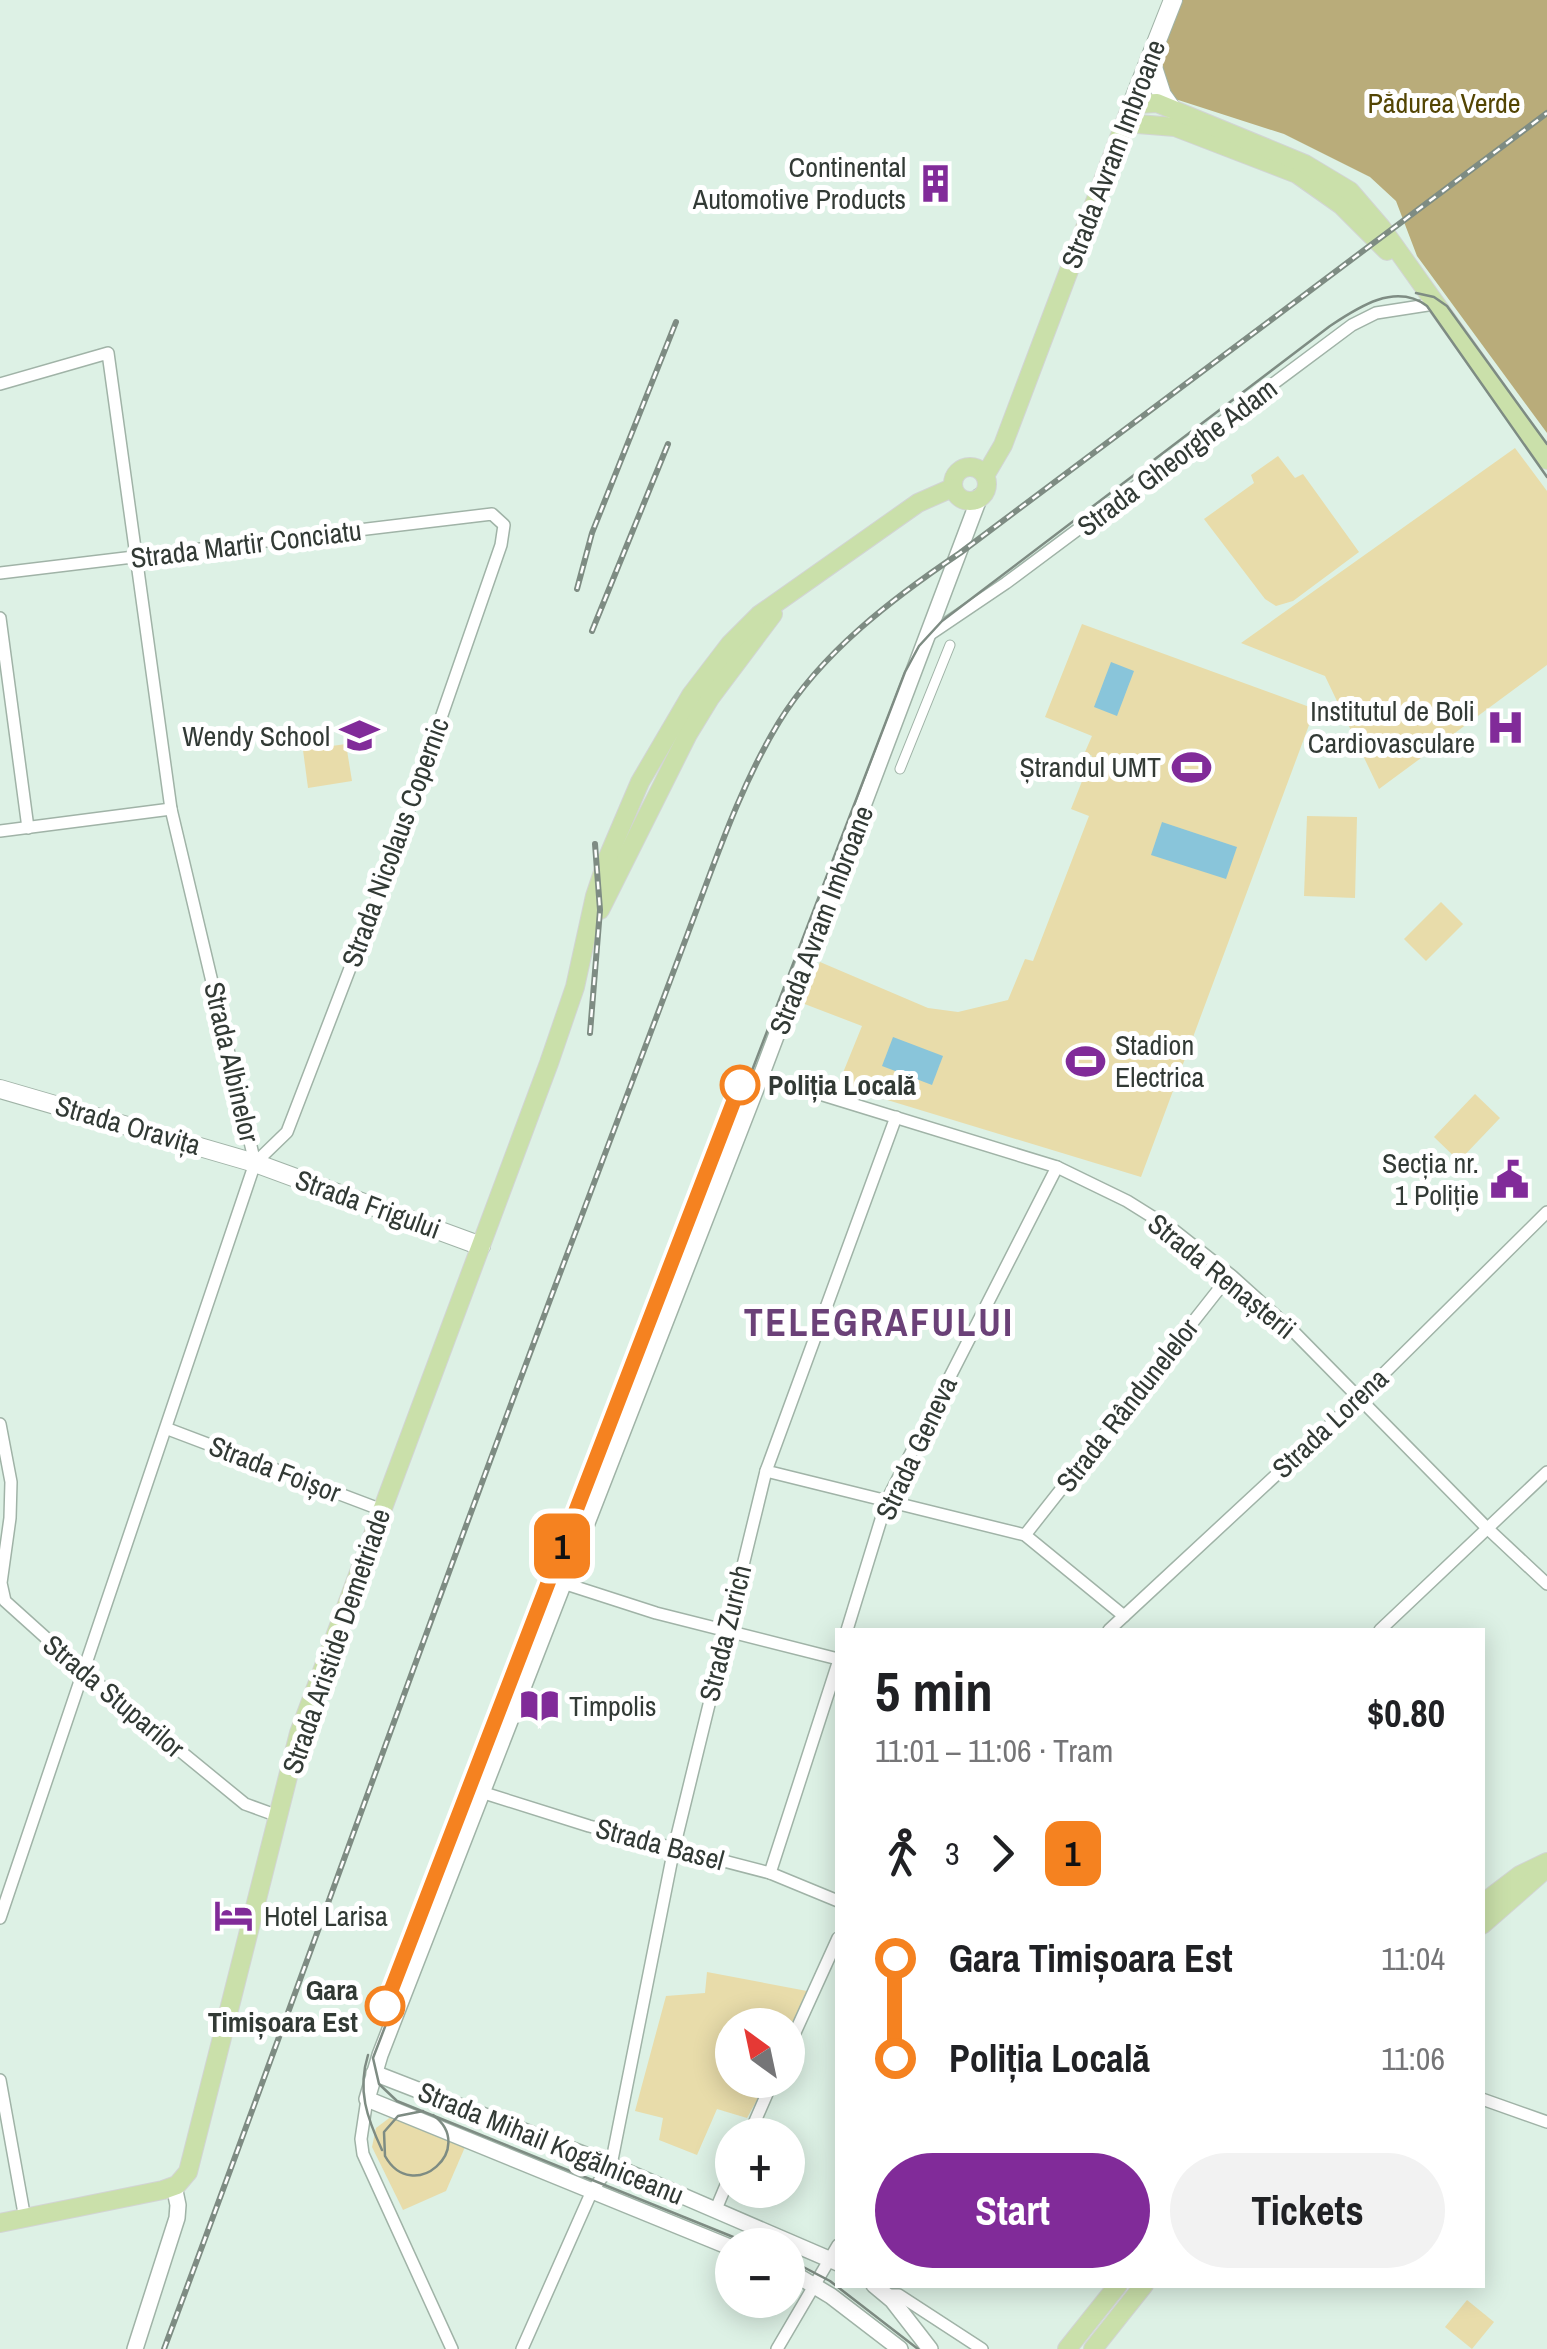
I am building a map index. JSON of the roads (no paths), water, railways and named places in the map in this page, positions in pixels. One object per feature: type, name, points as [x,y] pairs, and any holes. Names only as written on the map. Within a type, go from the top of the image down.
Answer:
[{"type":"main road","name":"Strada Avram Imbroane","points":[[965,495],[988,484],[986,474],[1003,445],[1174,0]]},
{"type":"main road","points":[[1150,58],[1152,73],[1172,109]]},
{"type":"main road","points":[[1128,116],[1140,104],[1172,109],[1330,176],[1350,191],[1381,227],[1547,460]]},
{"type":"main road","points":[[1128,116],[1175,127],[1297,174],[1341,205],[1418,282]]},
{"type":"main road","name":"Strada Aristide Demetriade","points":[[174,2186],[185,2177],[195,2150],[299,1734],[565,1017],[585,942],[695,722],[791,592],[918,503],[965,495],[954,478],[963,470],[976,468],[986,474]]},
{"type":"main road","name":"Strada Oravița","points":[[0,1089],[255,1162]]},
{"type":"main road","name":"Strada Frigului","points":[[255,1162],[481,1246]]},
{"type":"main road","points":[[1485,1902],[1520,1875],[1547,1865]]},
{"type":"main road","points":[[1485,1922],[1547,1865]]},
{"type":"main road","points":[[0,2223],[174,2186]]},
{"type":"main road","points":[[1068,2349],[1116,2288]]},
{"type":"main road","points":[[1093,2349],[1142,2288]]},
{"type":"street","name":"Strada Gheorghe Adam","points":[[929,635],[1006,584],[1352,325],[1376,313],[1434,304]]},
{"type":"street","name":"Strada Albinelor","points":[[0,384],[108,352],[171,809],[255,1162],[0,1918]]},
{"type":"street","name":"Strada Avram Imbroane","points":[[367,2100],[481,1792],[929,635],[970,523],[965,495]]},
{"type":"street","name":"Strada Martir Conciatu","points":[[0,574],[492,514]]},
{"type":"street","name":"Strada Nicolaus Copernic","points":[[255,1162],[287,1132],[392,859],[501,545],[504,525],[492,514]]},
{"type":"street","points":[[0,618],[28,828]]},
{"type":"street","points":[[900,770],[950,645]]},
{"type":"street","points":[[0,831],[171,809]]},
{"type":"street","name":"Strada Renașterii","points":[[761,1076],[1057,1167],[1175,1231],[1230,1275],[1547,1584]]},
{"type":"street","name":"Strada Zurich","points":[[610,2165],[674,1848],[766,1471],[896,1117]]},
{"type":"street","name":"Strada Geneva","points":[[849,1628],[886,1500],[1057,1167]]},
{"type":"street","name":"Strada Lorena","points":[[1111,1628],[1359,1398],[1547,1212]]},
{"type":"street","name":"Strada Rândunelelor","points":[[1025,1535],[1230,1275]]},
{"type":"street","name":"Strada Stuparilor","points":[[0,1424],[11,1482],[1,1593],[14,1612],[244,1804],[278,1816]]},
{"type":"street","name":"Strada Foișor","points":[[168,1429],[382,1510]]},
{"type":"street","points":[[766,1471],[1025,1535],[1124,1616]]},
{"type":"street","points":[[1382,1628],[1547,1472]]},
{"type":"street","points":[[563,1583],[835,1660]]},
{"type":"street","points":[[770,1873],[835,1670]]},
{"type":"street","name":"Strada Basel","points":[[481,1792],[589,1826],[770,1873],[835,1900]]},
{"type":"street","points":[[805,2011],[835,1945]]},
{"type":"street","name":"Strada Mihail Kogălniceanu","points":[[374,2073],[834,2255]]},
{"type":"street","points":[[0,2080],[24,2219]]},
{"type":"street","points":[[367,2100],[361,2139],[365,2159],[452,2349]]},
{"type":"street","name":"Strada Mihail Kogălniceanu","points":[[367,2100],[715,2241]]},
{"type":"street","points":[[1485,2100],[1547,2122]]},
{"type":"street","points":[[522,2349],[592,2191],[610,2165]]},
{"type":"street","name":"Strada Aristide Demetriade","points":[[134,2349],[177,2218],[174,2186]]},
{"type":"street","points":[[777,2349],[813,2283],[834,2255]]},
{"type":"street","points":[[805,2279],[900,2349]]},
{"type":"street","points":[[881,2290],[930,2349]]},
{"type":"street","points":[[881,2290],[900,2295],[982,2349]]},
{"type":"water","points":[[1111,662],[1134,671],[1117,716],[1094,707]]},
{"type":"water","points":[[1162,822],[1237,847],[1226,879],[1151,855]]},
{"type":"water","points":[[893,1037],[943,1056],[932,1085],[882,1066]]},
{"type":"tram line","points":[[1416,293],[1434,297],[1447,306],[1547,444]]},
{"type":"tram line","points":[[715,2230],[397,2101],[379,2084],[373,2058],[905,672],[919,646],[942,621],[1330,326],[1377,300],[1402,296],[1427,306],[1547,477]]},
{"type":"tram line","name":"1","points":[[385,2006],[740,1085]]},
{"type":"tram line","points":[[368,2055],[363,2080],[365,2104],[382,2150]]},
{"type":"tram line","points":[[423,2111],[398,2116],[384,2132],[385,2156],[397,2170],[424,2174],[445,2156],[445,2128],[433,2115]]},
{"type":"tram line","points":[[805,2268],[835,2285]]},
{"type":"tram line","points":[[839,2288],[918,2349]]},
{"type":"railway","points":[[164,2349],[718,852],[779,722],[816,672],[885,608],[1547,113]]},
{"type":"railway","points":[[577,589],[592,533],[676,322]]},
{"type":"railway","points":[[592,631],[668,444]]},
{"type":"railway","points":[[590,1033],[600,910],[595,844]]},
{"type":"place","name":"Continental Automotive Products","points":[[936,183]]},
{"type":"place","name":"Institutul de Boli Cardiovasculare","points":[[1505,727]]},
{"type":"place","name":"Wendy School","points":[[360,736]]},
{"type":"place","name":"Ștrandul UMT","points":[[1191,767]]},
{"type":"place","name":"Stadion Electrica","points":[[1085,1061]]},
{"type":"place","name":"Poliția Locală","points":[[740,1085]]},
{"type":"place","name":"Secția nr. 1 Poliție","points":[[1509,1179]]},
{"type":"place","name":"Timpolis","points":[[539,1706]]},
{"type":"place","name":"Hotel Larisa","points":[[234,1916]]},
{"type":"place","name":"Gara Timișoara Est","points":[[385,2006]]},
{"type":"district","name":"TELEGRAFULUI","points":[[879,1323]]},
{"type":"park label","name":"Pădurea Verde","points":[[1444,103]]}]
